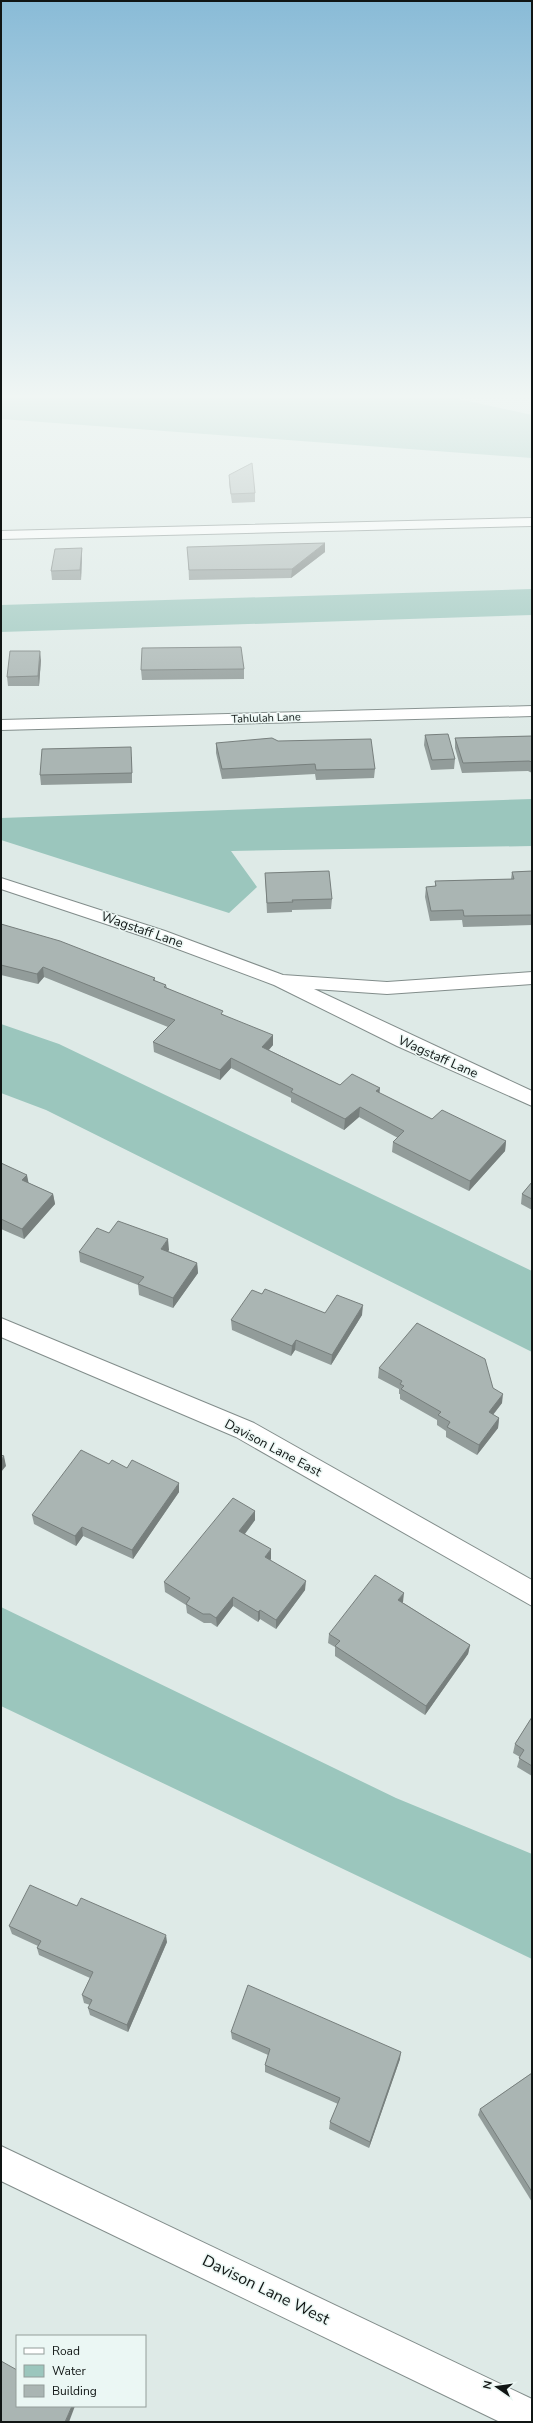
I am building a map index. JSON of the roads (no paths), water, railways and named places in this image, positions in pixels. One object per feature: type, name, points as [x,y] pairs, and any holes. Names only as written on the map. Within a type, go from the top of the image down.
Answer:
[{"type":"street","points":[[1,535],[532,522]]},
{"type":"street","name":"Tahlulah Lane","points":[[1,725],[532,711]]},
{"type":"street","name":"Wagstaff Lane","points":[[1,883],[158,935],[281,981],[404,1041],[532,1099]]},
{"type":"street","name":"Wagstaff Lane","points":[[281,981],[387,988],[532,978]]},
{"type":"street","name":"Davison Lane East","points":[[1,1328],[245,1430],[532,1594]]},
{"type":"street","name":"Davison Lane West","points":[[1,2163],[532,2418]]},
{"type":"water","points":[[532,589],[532,615],[1,632],[1,605]]},
{"type":"water","points":[[532,799],[532,846],[231,851],[257,887],[229,913],[1,840],[1,818]]},
{"type":"water","points":[[1,1024],[59,1044],[532,1271],[532,1352],[46,1110],[1,1093]]},
{"type":"water","points":[[1,1607],[396,1798],[532,1854],[532,1959],[1,1706]]}]
